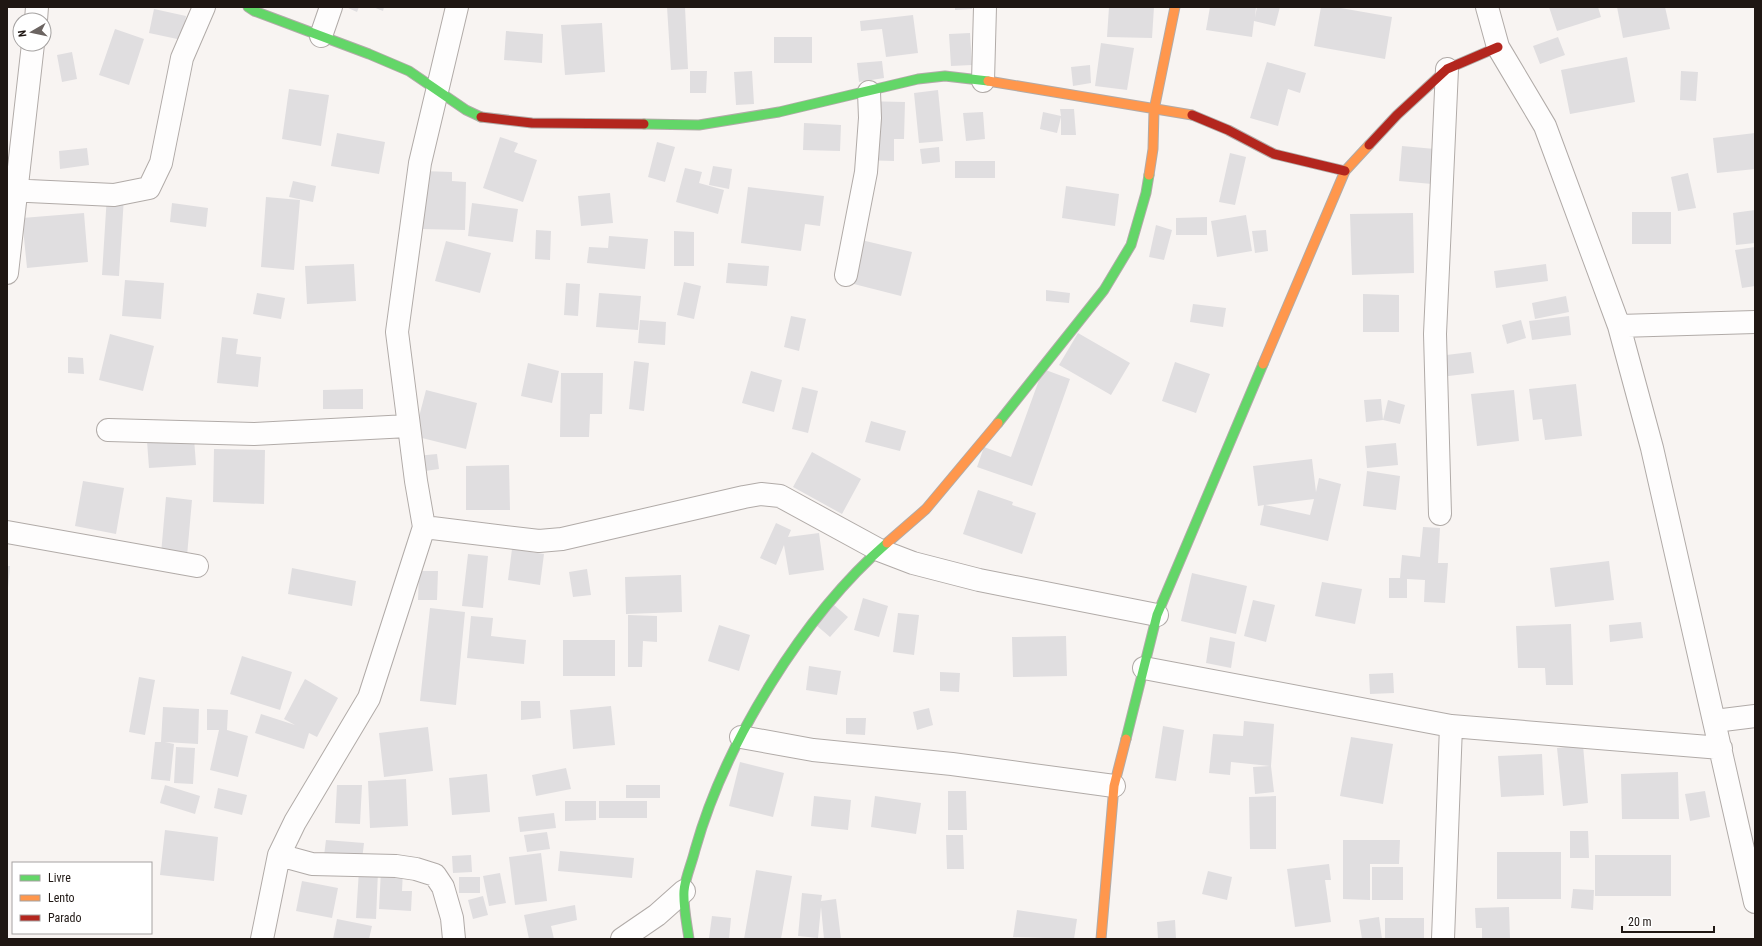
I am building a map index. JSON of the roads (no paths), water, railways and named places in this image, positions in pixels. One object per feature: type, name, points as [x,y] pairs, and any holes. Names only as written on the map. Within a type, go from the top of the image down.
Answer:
[{"type":"street","points":[[11,190],[114,195],[149,188],[161,162],[182,58],[204,7]]},
{"type":"street","points":[[248,7],[254,11],[409,71],[466,110],[482,117],[532,123],[699,125],[779,112],[869,92],[918,79],[945,76],[1192,116],[1228,130],[1274,154],[1345,171]]},
{"type":"street","points":[[321,36],[331,7]]},
{"type":"street","points":[[262,939],[279,855],[295,822],[368,698],[424,527],[408,426],[397,332],[420,163],[457,7]]},
{"type":"street","points":[[983,81],[985,7]]},
{"type":"street","points":[[689,939],[684,891],[704,818],[730,755],[776,676],[826,606],[879,550],[926,509],[1047,363],[1104,290],[1131,245],[1147,186],[1153,149],[1154,110],[1175,7]]},
{"type":"street","points":[[1487,7],[1498,47],[1545,126],[1619,326],[1652,448],[1755,902]]},
{"type":"street","points":[[1101,939],[1114,786],[1157,615],[1345,171],[1397,115],[1447,69],[1498,47]]},
{"type":"street","points":[[7,273],[11,190],[32,52]]},
{"type":"street","points":[[1440,514],[1435,334],[1447,69]]},
{"type":"street","points":[[846,274],[866,172],[870,118],[869,92]]},
{"type":"street","points":[[1619,326],[1755,322]]},
{"type":"street","points":[[108,430],[254,434],[408,426]]},
{"type":"street","points":[[424,527],[539,541],[562,539],[744,497],[761,494],[780,496],[879,550],[913,563],[979,580],[1157,615]]},
{"type":"street","points":[[7,532],[197,566]]},
{"type":"street","points":[[1144,668],[1452,726],[1720,748]]},
{"type":"street","points":[[1715,721],[1755,716]]},
{"type":"street","points":[[1443,939],[1452,726]]},
{"type":"street","points":[[741,737],[813,750],[952,764],[1114,786]]},
{"type":"street","points":[[279,855],[312,864],[396,866],[416,869],[435,876],[443,887],[452,918],[454,939]]},
{"type":"street","points":[[622,939],[658,915],[684,891]]}]
